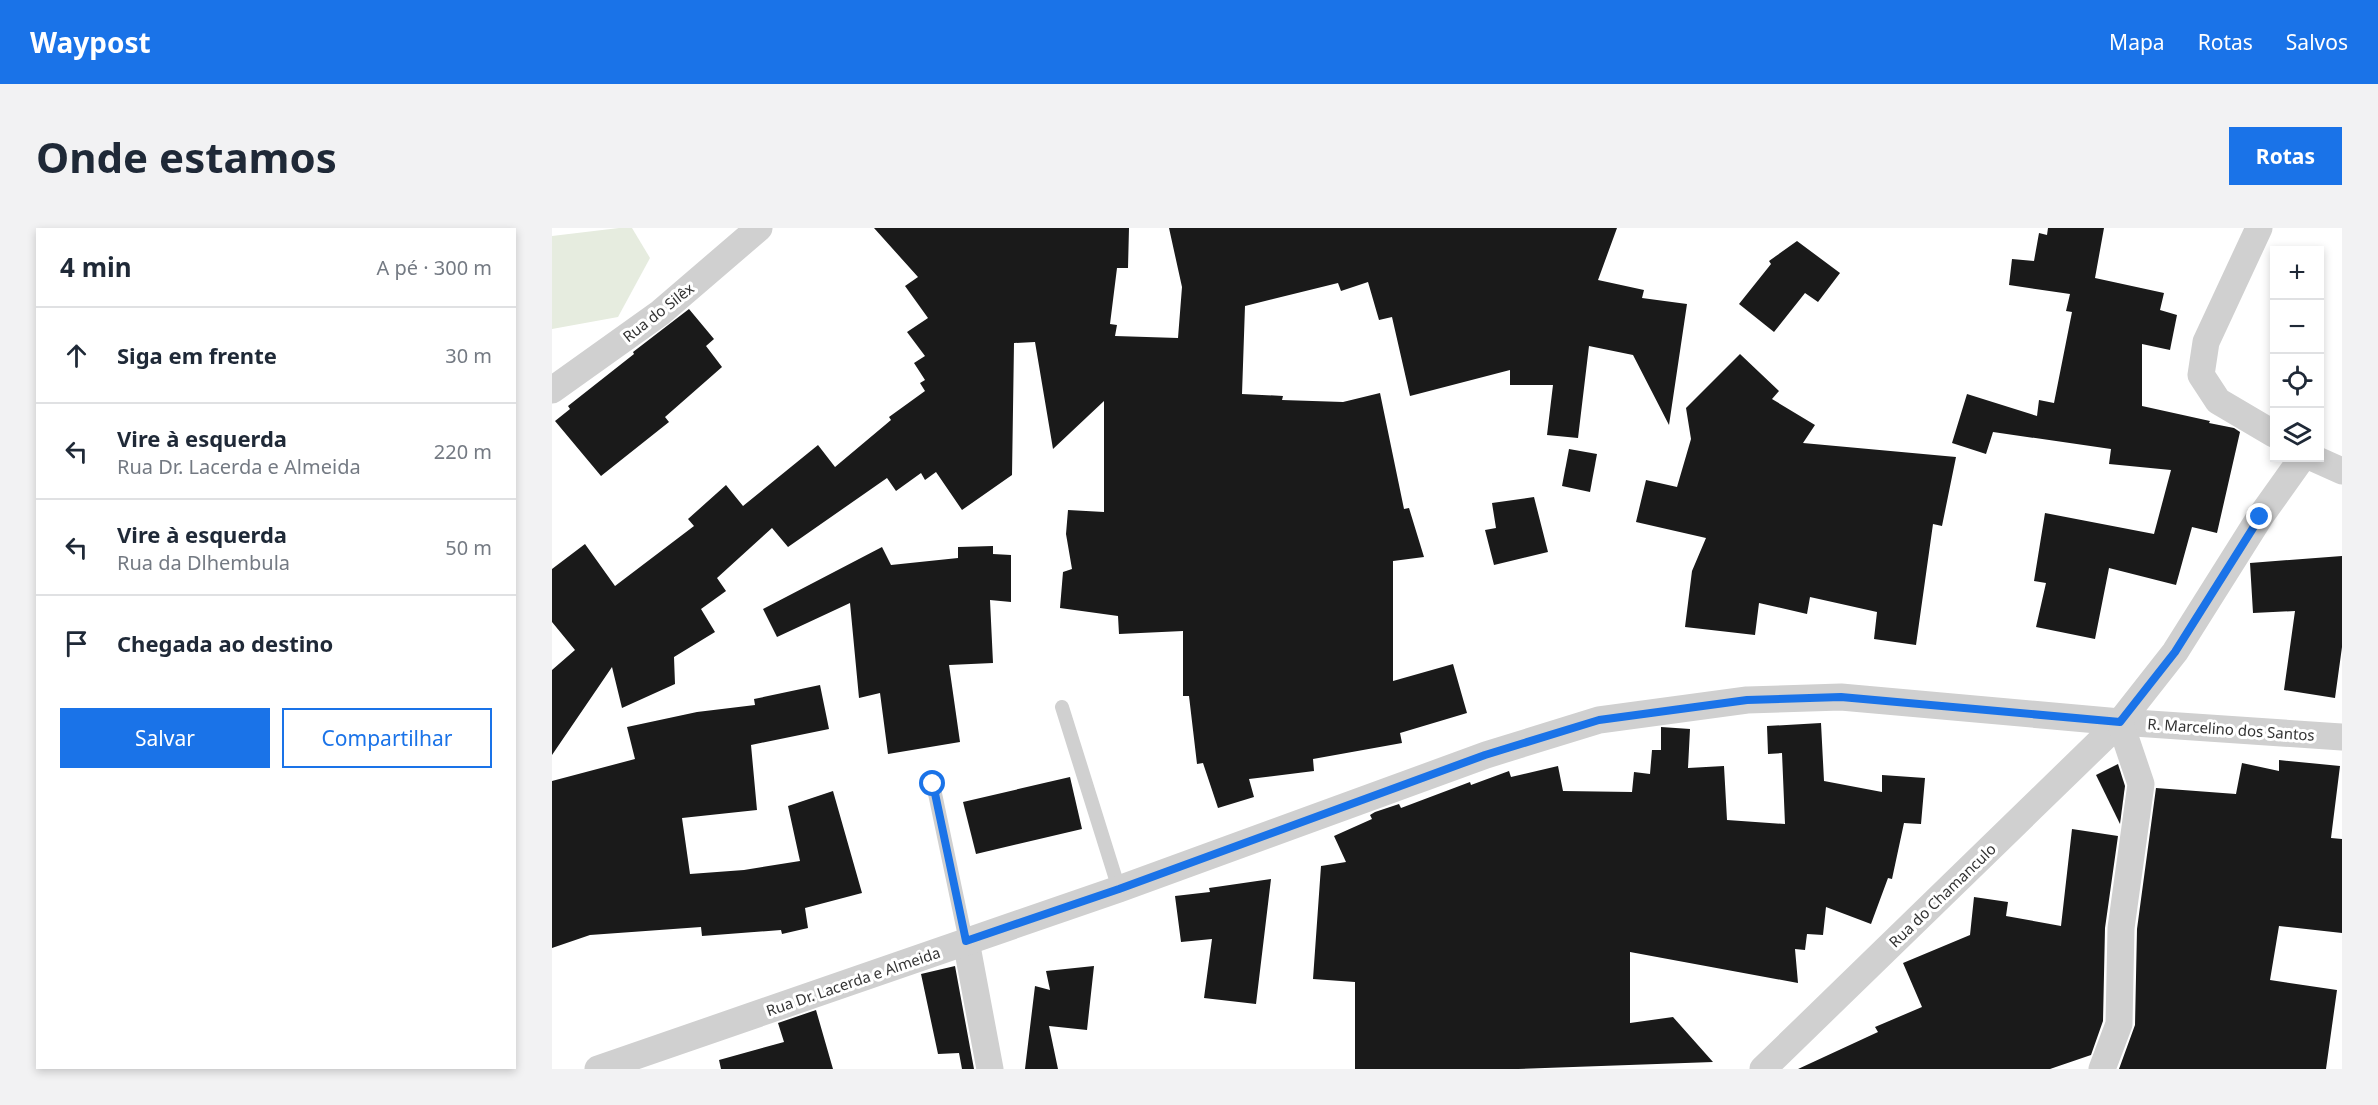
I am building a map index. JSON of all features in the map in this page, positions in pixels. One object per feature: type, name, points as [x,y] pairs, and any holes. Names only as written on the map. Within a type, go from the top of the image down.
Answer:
[{"type":"street","name":"Rua do Silêx","points":[[552,390],[660,313],[759,228]]},
{"type":"street","points":[[2259,228],[2206,342],[2201,375],[2218,401],[2270,432]]},
{"type":"street","name":"Rua do Chamanculo","points":[[1764,1069],[2120,722],[2175,652],[2260,517],[2299,462]]},
{"type":"street","points":[[2322,462],[2342,471]]},
{"type":"street","name":"Rua Dr. Lacerda e Almeida","points":[[598,1069],[604,1069],[1119,889],[1485,755],[1599,720],[1747,700],[1841,697],[2120,722]]},
{"type":"street","points":[[2102,1069],[2119,1024],[2121,928],[2141,784],[2120,722]]},
{"type":"street","name":"R. Marcelino dos Santos","points":[[2120,722],[2342,736]]},
{"type":"street","points":[[966,941],[990,1069]]},
{"type":"lane","points":[[1062,707],[1119,889]]},
{"type":"lane","points":[[933,784],[966,941]]},
{"type":"shaded area","points":[[632,228],[650,258],[618,317],[552,329],[552,236]]},
{"type":"building","points":[[874,228],[1129,228],[1128,268],[1117,268],[1110,324],[1117,325],[1115,336],[1178,338],[1182,287],[1169,228],[1617,228],[1598,280],[1644,290],[1642,298],[1687,304],[1669,425],[1633,355],[1589,346],[1578,438],[1547,435],[1553,385],[1510,385],[1510,370],[1410,396],[1392,317],[1379,320],[1368,282],[1341,291],[1338,283],[1245,306],[1242,394],[1283,396],[1282,400],[1343,402],[1380,393],[1404,509],[1409,508],[1424,557],[1393,561],[1393,681],[1453,664],[1467,713],[1400,733],[1402,743],[1313,759],[1314,771],[1249,779],[1254,797],[1218,808],[1203,763],[1197,764],[1189,696],[1183,696],[1183,631],[1119,634],[1118,616],[1060,608],[1063,572],[1072,569],[1066,534],[1068,510],[1104,512],[1104,401],[1053,449],[1035,342],[1014,343],[1012,475],[962,510],[936,472],[925,480],[921,473],[896,491],[887,478],[788,547],[772,528],[717,578],[726,591],[701,609],[715,632],[674,657],[675,684],[622,708],[612,667],[552,755],[552,670],[575,650],[552,622],[552,569],[585,544],[615,586],[694,526],[688,519],[726,485],[743,506],[818,445],[835,467],[891,420],[889,417],[925,391],[920,383],[925,380],[914,363],[925,356],[907,332],[928,318],[905,286],[918,277]]},
{"type":"building","points":[[2048,228],[2104,228],[2095,278],[2164,293],[2160,310],[2177,315],[2170,350],[2142,344],[2142,406],[2210,421],[2209,423],[2234,428],[2240,432],[2217,533],[2192,527],[2176,585],[2109,568],[2095,639],[2036,627],[2046,583],[2034,581],[2045,513],[2154,534],[2171,470],[2109,464],[2111,449],[1993,432],[1986,454],[1952,443],[1967,394],[2037,416],[2039,400],[2054,403],[2072,312],[2066,311],[2070,294],[2009,285],[2012,259],[2034,261],[2039,233],[2047,235]]},
{"type":"building","points":[[1797,241],[1840,273],[1818,302],[1805,293],[1774,332],[1739,304],[1771,264],[1769,261]]},
{"type":"building","points":[[689,309],[714,339],[706,346],[722,367],[665,417],[669,422],[601,476],[555,421],[570,409],[568,406]]},
{"type":"building","points":[[1740,354],[1779,391],[1772,399],[1815,425],[1803,443],[1956,457],[1942,526],[1933,524],[1916,645],[1874,639],[1877,612],[1810,597],[1807,614],[1759,603],[1755,635],[1685,627],[1692,571],[1706,538],[1636,522],[1646,480],[1677,487],[1691,439],[1686,408]]},
{"type":"building","points":[[1569,449],[1597,454],[1590,492],[1562,486]]},
{"type":"building","points":[[1534,497],[1548,552],[1494,565],[1485,530],[1496,528],[1492,503]]},
{"type":"building","points":[[993,546],[993,554],[1011,555],[1011,602],[990,600],[993,663],[949,665],[960,742],[888,754],[880,693],[859,698],[850,603],[777,637],[763,609],[882,547],[891,565],[958,558],[958,547]]},
{"type":"building","points":[[2342,556],[2342,647],[2335,698],[2284,690],[2295,611],[2253,613],[2250,563]]},
{"type":"building","points":[[820,685],[829,729],[751,745],[757,810],[682,818],[690,874],[744,870],[800,861],[788,806],[833,791],[862,893],[805,908],[808,928],[782,934],[781,930],[702,936],[701,927],[590,935],[552,948],[552,781],[635,759],[627,727],[697,712],[755,705],[754,699]]},
{"type":"building","points":[[1821,723],[1824,781],[1882,792],[1882,775],[1925,778],[1921,824],[1904,823],[1892,879],[1888,878],[1871,924],[1826,907],[1823,935],[1807,934],[1805,950],[1795,949],[1798,983],[1630,952],[1630,1023],[1673,1017],[1713,1062],[1518,1069],[1355,1069],[1355,982],[1313,979],[1321,866],[1346,862],[1334,836],[1372,819],[1370,815],[1375,812],[1399,804],[1401,808],[1470,782],[1471,785],[1509,771],[1511,777],[1558,766],[1563,791],[1632,792],[1634,772],[1650,774],[1652,750],[1661,750],[1661,727],[1690,729],[1688,768],[1724,766],[1727,820],[1785,824],[1782,753],[1768,754],[1767,726]]},
{"type":"building","points":[[2279,760],[2340,766],[2331,838],[2342,839],[2342,933],[2279,926],[2270,980],[2337,990],[2326,1069],[2119,1069],[2135,1025],[2137,929],[2156,788],[2236,794],[2242,763],[2279,771]]},
{"type":"building","points":[[2118,764],[2125,786],[2120,824],[2096,775]]},
{"type":"building","points":[[1070,777],[1082,829],[976,854],[963,802]]},
{"type":"building","points":[[2072,829],[2118,836],[2105,928],[2103,1021],[2091,1055],[2050,1069],[1798,1069],[1878,1032],[1875,1027],[1922,1007],[1903,963],[1970,935],[1974,897],[2008,902],[2006,916],[2061,926]]},
{"type":"building","points":[[1271,879],[1256,1004],[1204,998],[1212,939],[1181,942],[1175,896],[1210,892],[1209,888]]},
{"type":"building","points":[[955,966],[974,1069],[962,1069],[959,1053],[938,1054],[921,974]]},
{"type":"building","points":[[1094,966],[1087,1030],[1049,1026],[1058,1069],[1025,1069],[1035,986],[1050,990],[1046,971]]},
{"type":"building","points":[[816,1010],[833,1069],[721,1069],[719,1060],[784,1042],[778,1023]]},
{"type":"route","points":[[933,784],[966,941],[1119,889],[1485,755],[1599,720],[1747,700],[1841,697],[2120,722],[2175,652],[2260,517]]}]
